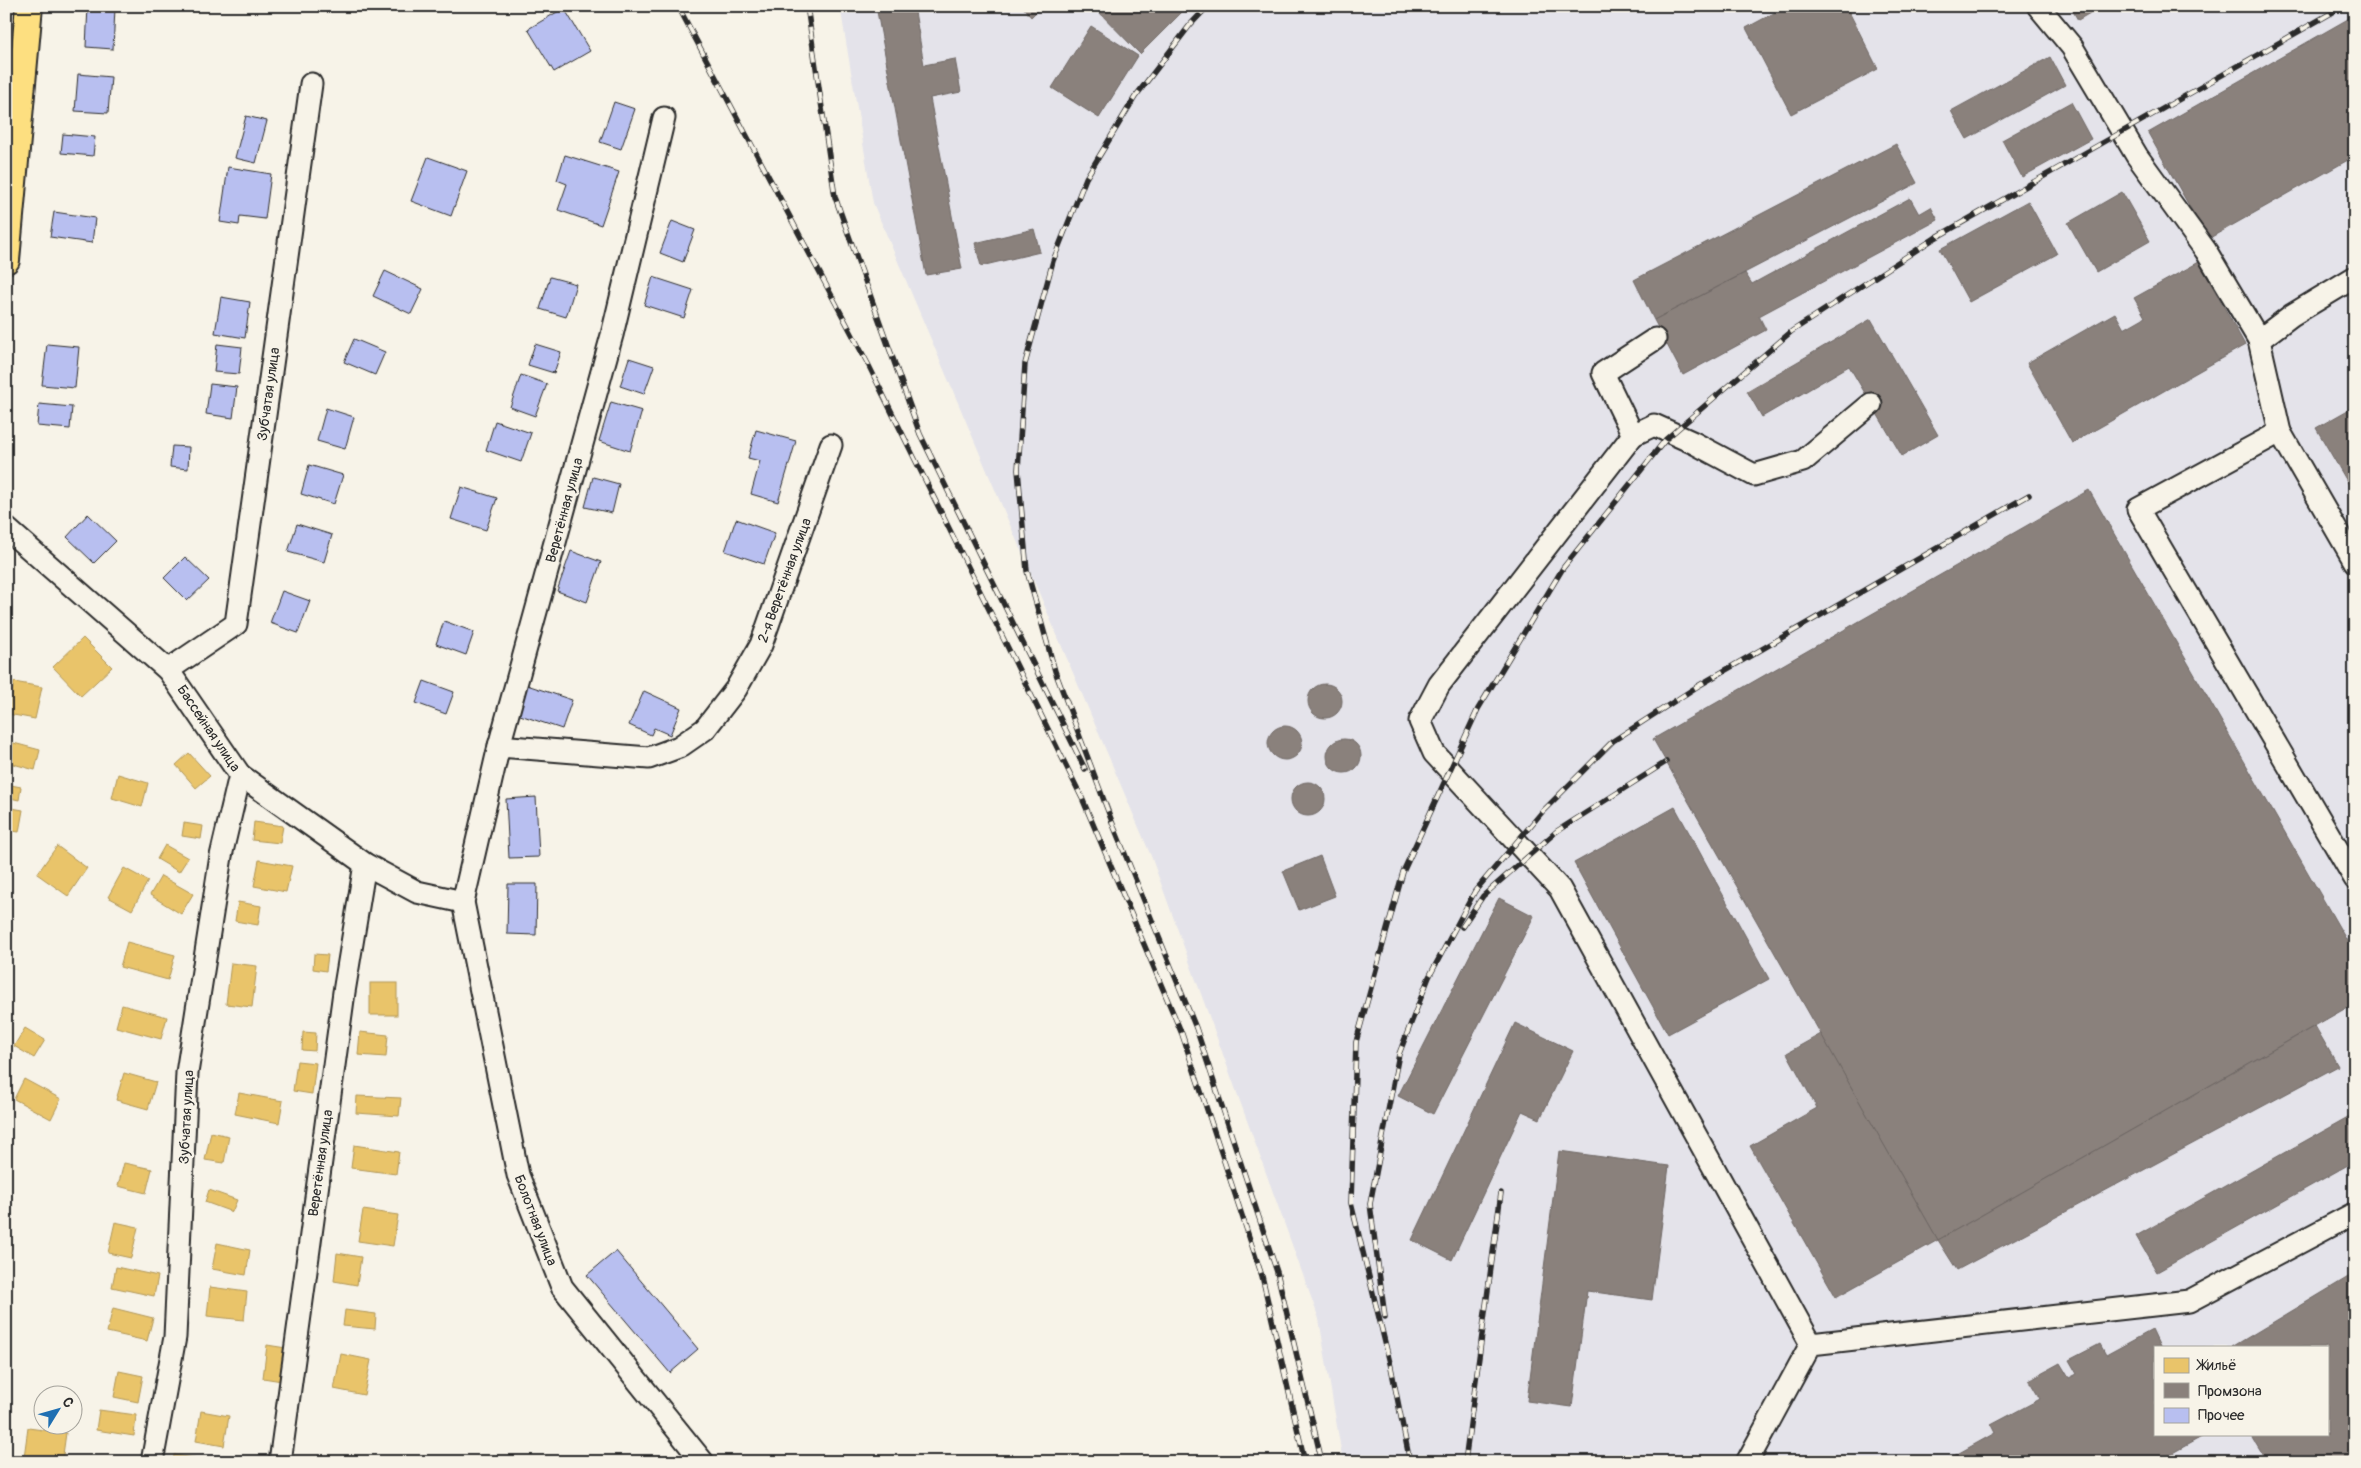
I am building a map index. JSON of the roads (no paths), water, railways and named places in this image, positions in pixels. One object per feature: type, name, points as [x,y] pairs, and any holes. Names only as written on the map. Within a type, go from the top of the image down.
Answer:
[{"type":"main road","points":[[6,260],[12,145],[29,6]]},
{"type":"street","points":[[2038,6],[2072,46],[2137,156],[2206,251],[2259,340],[2280,432],[2355,562]]},
{"type":"street","name":"Зубчатая улица","points":[[168,670],[236,624],[310,84]]},
{"type":"street","name":"Веретённая улица","points":[[464,902],[500,746],[612,335],[664,118]]},
{"type":"street","points":[[2259,340],[2292,315],[2355,277]]},
{"type":"street","points":[[1633,436],[1603,373],[1655,339]]},
{"type":"street","points":[[1811,1344],[1560,889],[1434,753],[1420,721],[1439,685],[1633,436],[1654,424],[1754,475],[1803,461],[1871,404]]},
{"type":"street","points":[[2280,432],[2138,509],[2355,879]]},
{"type":"street","name":"2-я Веретённая улица","points":[[500,746],[649,758],[679,747],[704,729],[736,689],[762,645],[831,445]]},
{"type":"street","name":"Бассейная улица","points":[[6,528],[168,670],[240,775],[365,864],[417,892],[464,902]]},
{"type":"street","name":"Зубчатая улица","points":[[152,1462],[175,1337],[187,1073],[221,856],[240,775]]},
{"type":"street","name":"Веретённая улица","points":[[280,1462],[344,992],[365,864]]},
{"type":"street","name":"Болотная улица","points":[[464,902],[518,1175],[562,1287],[703,1462]]},
{"type":"street","points":[[1811,1344],[2189,1301],[2355,1213]]},
{"type":"street","points":[[1747,1462],[1811,1344]]},
{"type":"railway","points":[[678,6],[868,364],[1082,798],[1182,1034],[1262,1276],[1305,1462]]},
{"type":"railway","points":[[807,6],[835,197],[920,434],[1085,769]]},
{"type":"railway","points":[[1208,6],[1190,25],[1135,97],[1086,178],[1053,261],[1025,364],[1018,470],[1027,571],[1055,671],[1114,827],[1196,1028],[1277,1272],[1322,1462]]},
{"type":"railway","points":[[1410,1462],[1391,1367],[1351,1203],[1356,1042],[1403,872],[1478,709],[1563,568],[1666,439],[1792,331],[1935,238],[2333,12]]},
{"type":"railway","points":[[1385,1317],[1370,1204],[1399,1054],[1429,977],[1475,891],[1543,811],[1613,741],[1698,686],[2029,495]]},
{"type":"railway","points":[[1462,927],[1483,896],[1557,831],[1666,762]]},
{"type":"railway","points":[[1465,1462],[1501,1193]]}]
